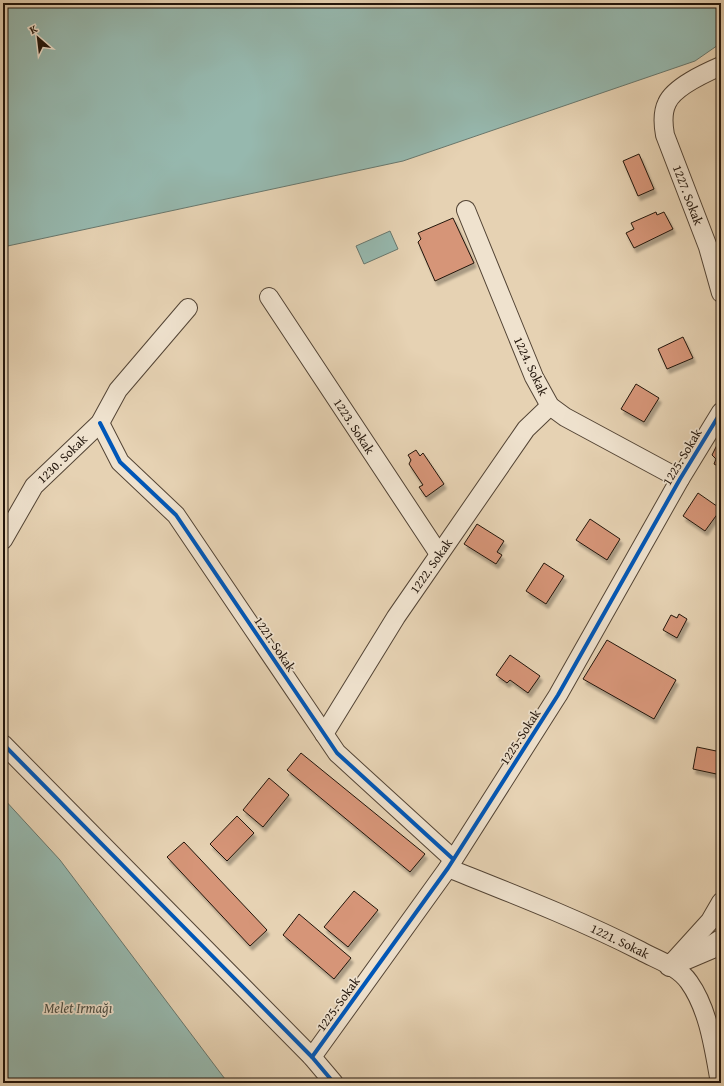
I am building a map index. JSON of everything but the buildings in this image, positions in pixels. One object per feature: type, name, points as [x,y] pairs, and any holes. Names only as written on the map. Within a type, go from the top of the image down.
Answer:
[{"type":"street","name":"1227. Sokak","points":[[721,66],[683,86],[667,102],[663,120],[665,134],[708,247],[721,293]]},
{"type":"street","name":"1224. Sokak","points":[[466,210],[534,377],[550,406],[565,417],[680,479]]},
{"type":"street","name":"1223. Sokak","points":[[269,297],[439,554]]},
{"type":"street","name":"1230. Sokak","points":[[3,540],[34,486],[100,423],[118,390],[188,308]]},
{"type":"street","name":"1222. Sokak","points":[[324,734],[396,617],[439,554],[526,429],[550,406]]},
{"type":"street","name":"1225. Sokak","points":[[312,1057],[450,864],[558,695],[680,479],[721,412]]},
{"type":"street","name":"1221. Sokak","points":[[100,423],[120,462],[176,515],[337,753],[450,864],[560,913],[670,965],[688,981],[700,1001],[715,1053],[720,1083]]},
{"type":"street","points":[[3,744],[312,1057],[334,1083]]},
{"type":"street","points":[[670,965],[710,921],[721,902]]},
{"type":"street","points":[[670,965],[710,948],[721,941]]},
{"type":"water","points":[[3,3],[721,3],[721,43],[695,61],[403,161],[3,247]]},
{"type":"water","points":[[390,231],[398,249],[364,264],[356,246]]},
{"type":"water","name":"Melet Irmağı","points":[[3,798],[60,860],[228,1083],[3,1083]]},
{"type":"cycle path","points":[[312,1057],[448,868],[558,695],[680,479],[721,412]]},
{"type":"cycle path","points":[[100,423],[120,462],[176,515],[337,753],[453,859]]},
{"type":"cycle path","points":[[3,744],[312,1057],[334,1083]]}]
